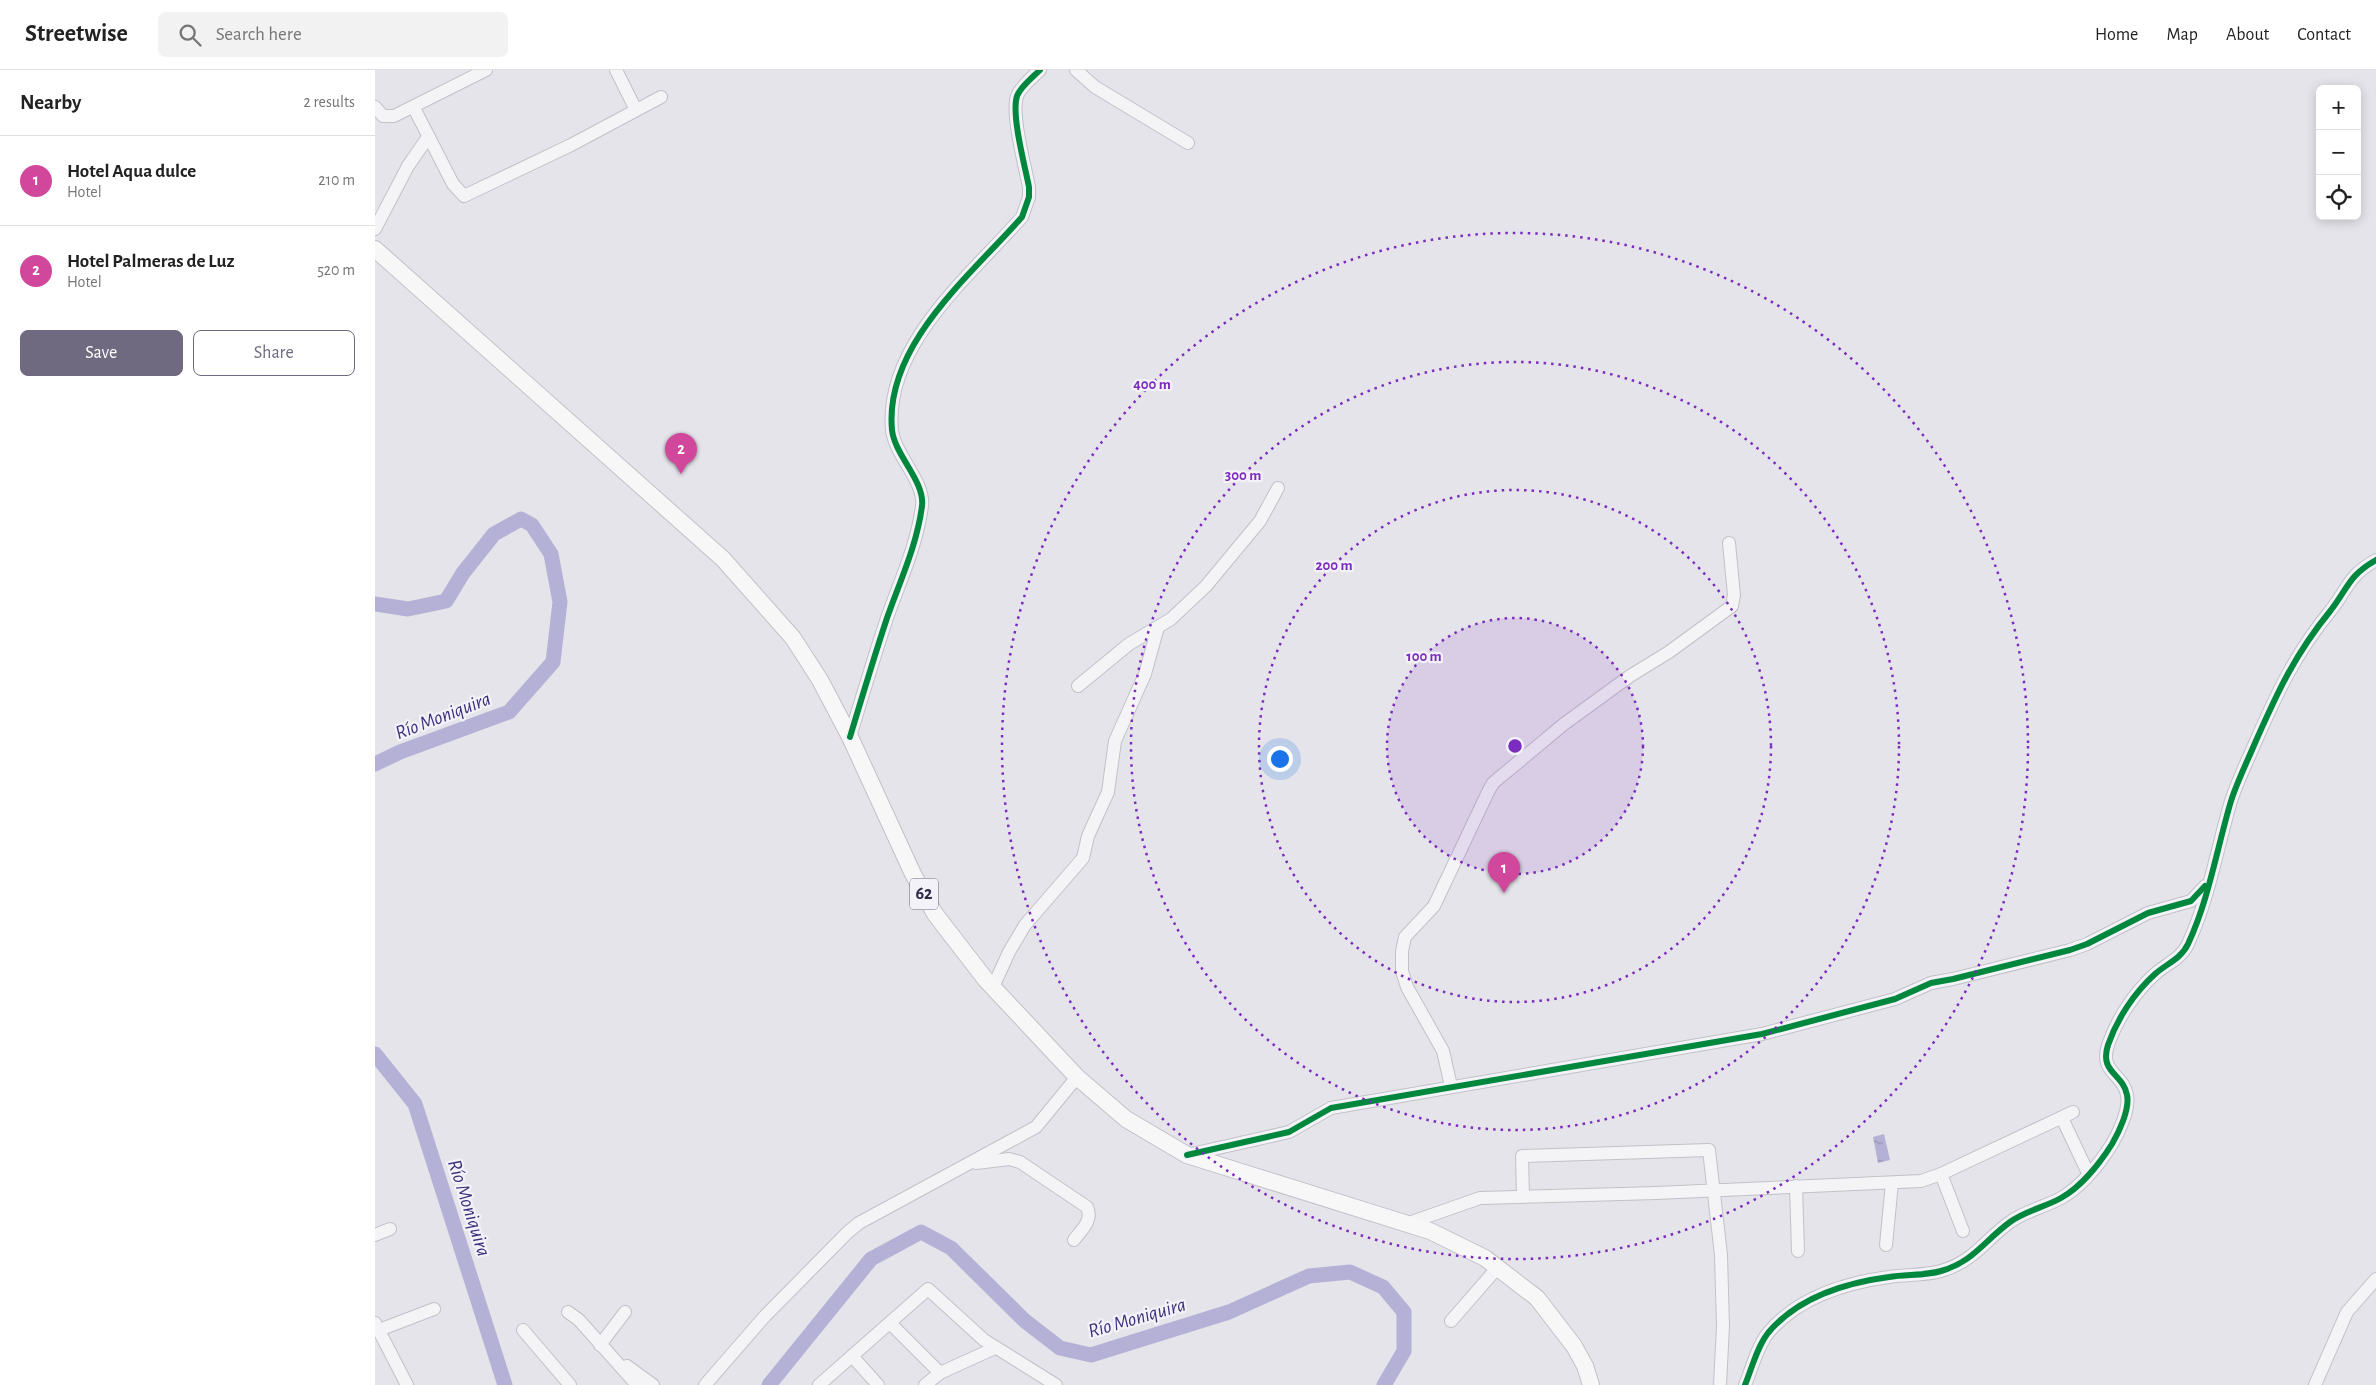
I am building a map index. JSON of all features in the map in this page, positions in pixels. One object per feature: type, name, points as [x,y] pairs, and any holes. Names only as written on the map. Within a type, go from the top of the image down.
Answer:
[{"type":"main road","name":"62","points":[[375,249],[723,559],[793,638],[820,680],[850,737],[913,874],[935,914],[960,948],[993,987],[1077,1077],[1126,1119],[1187,1155],[1430,1231],[1498,1267],[1537,1298],[1559,1324],[1585,1366],[1591,1385]]},
{"type":"street","points":[[375,107],[379,113],[387,117],[414,108],[486,70]]},
{"type":"street","points":[[616,70],[636,110]]},
{"type":"street","points":[[850,737],[887,618],[907,565],[917,533],[923,504],[922,492],[905,465],[893,432],[892,404],[896,383],[903,362],[933,317],[1022,217],[1029,187],[1017,121],[1016,102],[1021,90],[1040,70]]},
{"type":"street","points":[[1076,70],[1095,87],[1188,143]]},
{"type":"street","points":[[414,108],[460,194],[466,196],[661,97]]},
{"type":"street","points":[[375,230],[408,166],[428,137]]},
{"type":"street","points":[[1078,686],[1129,644],[1171,619],[1220,571],[1260,521],[1270,506],[1278,488]]},
{"type":"street","points":[[1451,1086],[1443,1051],[1434,1032],[1413,1000],[1403,978],[1401,951],[1405,936],[1434,906],[1493,784],[1587,707],[1732,606],[1734,595],[1729,543]]},
{"type":"street","points":[[1745,1385],[1768,1333],[1802,1302],[1812,1297],[1890,1276],[1929,1274],[1951,1268],[1971,1258],[2001,1229],[2018,1217],[2062,1197],[2088,1174],[2117,1135],[2127,1104],[2125,1090],[2107,1065],[2106,1055],[2113,1032],[2137,994],[2154,975],[2178,958],[2187,946],[2201,910],[2232,798],[2282,681],[2308,638],[2352,578],[2376,560]]},
{"type":"street","points":[[993,987],[1009,952],[1025,926],[1083,858],[1088,836],[1108,792],[1115,741],[1149,663],[1158,627]]},
{"type":"street","points":[[1187,1155],[1289,1132],[1331,1108],[1762,1034],[1865,1008],[1895,999],[1931,983],[1953,980],[2079,947],[2148,913],[2191,901],[2198,896],[2208,882]]},
{"type":"street","points":[[705,1385],[765,1316],[848,1232],[859,1223],[1036,1127],[1077,1077]]},
{"type":"street","points":[[1406,1224],[1480,1198],[1713,1191],[1921,1181],[1941,1174],[2067,1115],[2088,1174]]},
{"type":"street","points":[[1523,1196],[1522,1156],[1709,1150],[1721,1255],[1723,1326],[1720,1385]]},
{"type":"street","points":[[969,1163],[1009,1159],[1020,1162],[1087,1207],[1091,1214],[1089,1220],[1074,1240]]},
{"type":"street","points":[[1941,1174],[1963,1231]]},
{"type":"street","points":[[1886,1246],[1893,1183]]},
{"type":"street","points":[[1796,1186],[1798,1251]]},
{"type":"street","points":[[375,1235],[390,1230]]},
{"type":"street","points":[[1451,1321],[1498,1267]]},
{"type":"street","points":[[2315,1385],[2347,1312],[2376,1278]]},
{"type":"street","points":[[819,1385],[928,1289],[984,1340],[1057,1385]]},
{"type":"street","points":[[407,1385],[377,1326],[434,1309]]},
{"type":"street","points":[[568,1312],[579,1320],[637,1385]]},
{"type":"street","points":[[604,1349],[625,1312]]},
{"type":"street","points":[[890,1323],[940,1374]]},
{"type":"street","points":[[523,1330],[561,1380],[570,1385]]},
{"type":"street","points":[[925,1385],[940,1374],[995,1348]]},
{"type":"street","points":[[604,1349],[653,1385]]},
{"type":"street","points":[[852,1356],[878,1385]]},
{"type":"water","points":[[1884,1134],[1890,1160],[1878,1163],[1873,1137]]},
{"type":"waterway","name":"Río Moniquira","points":[[375,604],[408,609],[446,601],[463,573],[494,534],[521,519],[532,525],[551,554],[560,602],[553,662],[509,712],[400,752],[375,764]]},
{"type":"waterway","name":"Río Moniquira","points":[[375,1054],[415,1104],[505,1385]]},
{"type":"waterway","name":"Río Moniquira","points":[[769,1385],[871,1259],[921,1232],[951,1248],[1025,1321],[1060,1348],[1091,1355],[1229,1312],[1309,1276],[1350,1272],[1383,1287],[1404,1312],[1404,1351],[1384,1385]]},
{"type":"cycle path","points":[[850,737],[887,618],[912,549],[922,506],[919,487],[894,440],[892,430],[893,399],[902,369],[916,341],[935,313],[956,287],[1022,217],[1029,197],[1029,187],[1017,128],[1017,96],[1027,82],[1040,70]]},
{"type":"cycle path","points":[[1745,1385],[1764,1339],[1793,1310],[1823,1294],[1855,1283],[1895,1276],[1935,1273],[1952,1267],[1970,1257],[2016,1218],[2055,1201],[2076,1188],[2102,1159],[2121,1127],[2128,1101],[2125,1088],[2107,1062],[2108,1045],[2116,1026],[2140,989],[2155,974],[2181,954],[2188,944],[2202,909],[2233,794],[2280,690],[2307,642],[2350,582],[2360,571],[2376,560]]},
{"type":"cycle path","points":[[1187,1155],[1289,1132],[1331,1108],[1762,1034],[1895,999],[1931,983],[2070,950],[2087,944],[2148,913],[2191,901],[2205,886]]},
{"type":"place","name":"Hotel Palmeras de Luz","points":[[681,474]]},
{"type":"place","name":"Hotel Aqua dulce","points":[[1504,893]]}]
